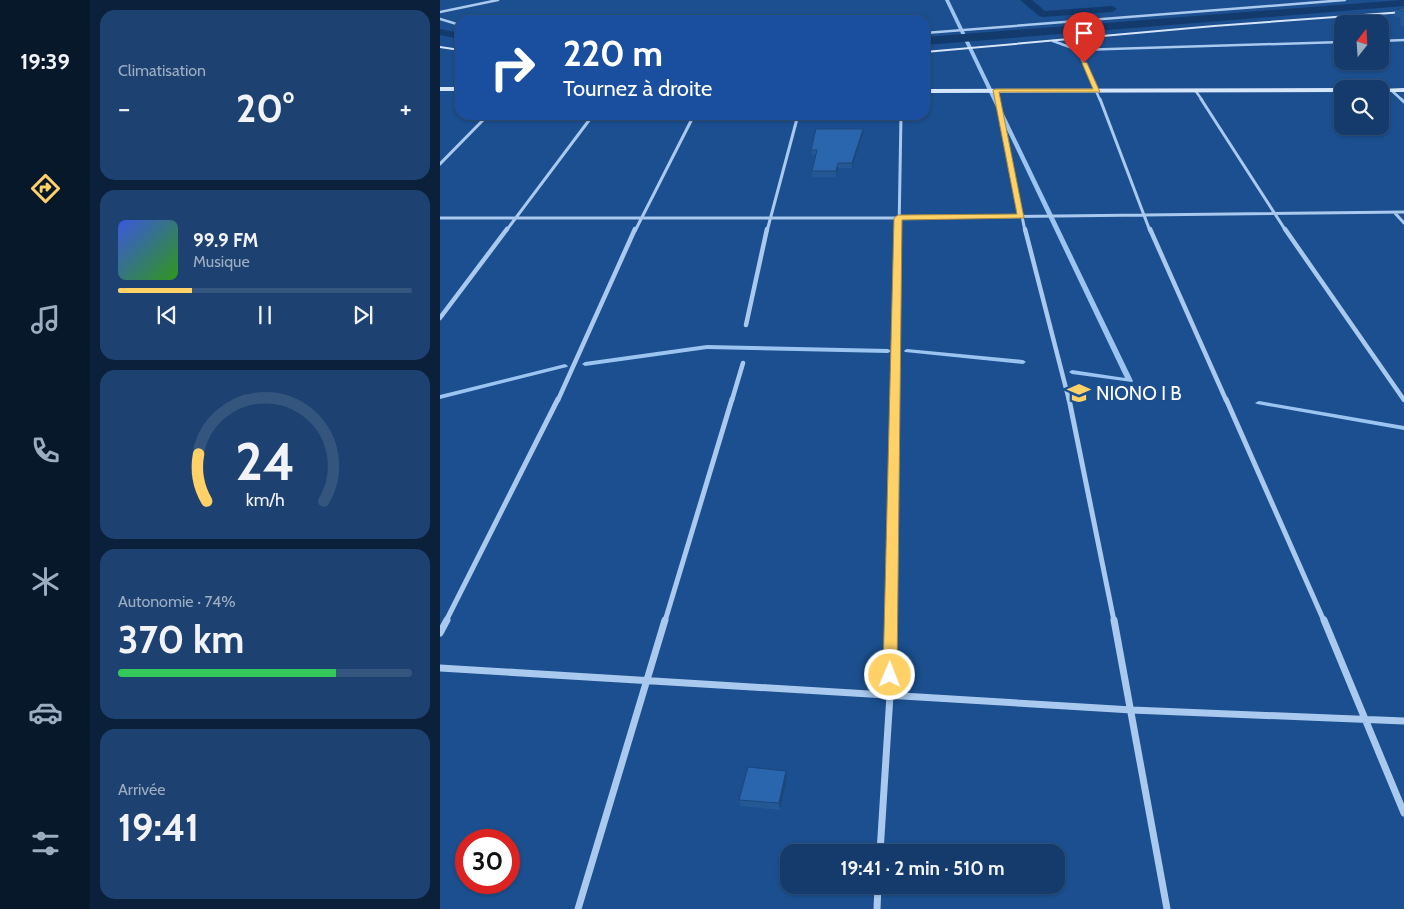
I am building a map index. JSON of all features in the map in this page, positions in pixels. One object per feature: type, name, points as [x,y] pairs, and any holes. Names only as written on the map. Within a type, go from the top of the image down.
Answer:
[{"type":"street","points":[[440,12],[498,0]]},
{"type":"street","points":[[930,33],[1345,0]]},
{"type":"street","points":[[930,52],[1214,26],[1404,12]]},
{"type":"street","points":[[440,19],[455,24]]},
{"type":"street","points":[[1389,40],[1404,40]]},
{"type":"street","points":[[1053,41],[1078,50],[1334,42]]},
{"type":"street","points":[[440,47],[455,49]]},
{"type":"street","points":[[1078,50],[1097,91],[1144,215],[1367,719],[1404,813]]},
{"type":"street","points":[[440,89],[455,89]]},
{"type":"street","points":[[930,90],[1334,90]]},
{"type":"street","points":[[996,90],[1021,216],[1072,410],[1132,710],[1167,909]]},
{"type":"street","points":[[1195,90],[1274,214],[1404,400]]},
{"type":"street","points":[[1391,90],[1404,90]]},
{"type":"street","points":[[1391,90],[1404,102]]},
{"type":"street","points":[[440,164],[483,120]]},
{"type":"street","points":[[440,318],[589,120]]},
{"type":"street","points":[[440,633],[567,382],[641,217],[691,120]]},
{"type":"street","points":[[746,325],[770,217],[797,120]]},
{"type":"street","points":[[881,844],[890,695],[901,120]]},
{"type":"street","points":[[1394,212],[1404,223]]},
{"type":"street","points":[[440,218],[898,218],[1404,212]]},
{"type":"street","points":[[578,909],[743,363]]},
{"type":"street","points":[[440,668],[1132,710],[1404,721]]},
{"type":"street","points":[[877,909],[878,894]]},
{"type":"building","points":[[816,129],[863,129],[852,163],[838,163],[836,171],[812,171],[817,150],[811,150]]},
{"type":"building","points":[[748,767],[786,771],[779,803],[739,800]]},
{"type":"waterway","points":[[947,0],[1130,381],[1072,372]]},
{"type":"waterway","points":[[1025,0],[1043,14],[1112,9]]},
{"type":"waterway","points":[[930,41],[1404,3]]},
{"type":"waterway","points":[[440,32],[455,35]]},
{"type":"waterway","points":[[585,364],[707,347],[888,351]]},
{"type":"waterway","points":[[907,351],[1023,362]]},
{"type":"waterway","points":[[440,397],[565,366]]},
{"type":"waterway","points":[[1259,403],[1404,428]]},
{"type":"place","name":"NIONO I B","points":[[1079,393]]},
{"type":"route","points":[[890,675],[898,218],[1021,216],[996,90],[1097,91],[1084,63]]}]
